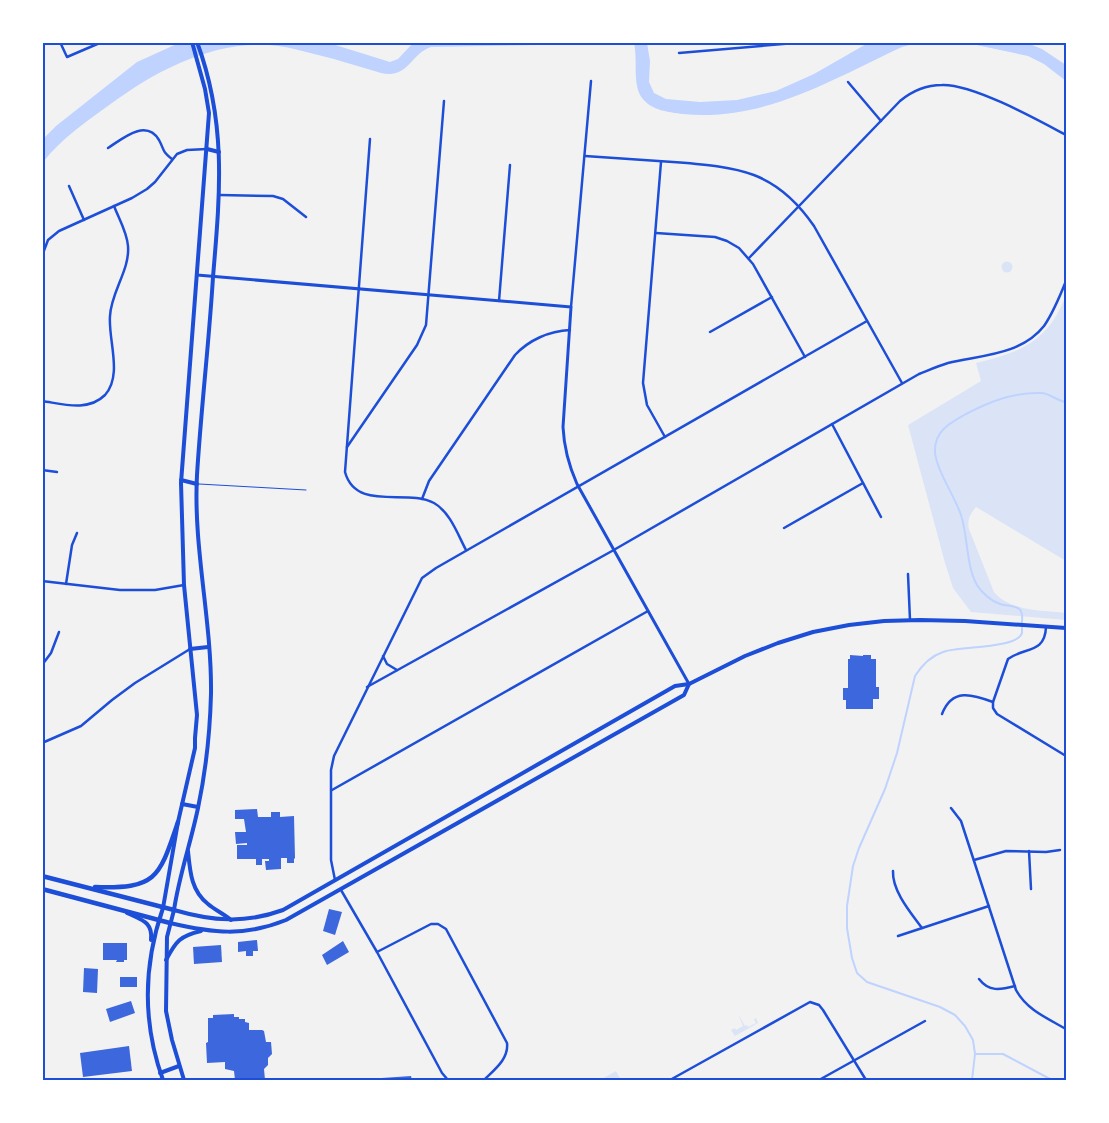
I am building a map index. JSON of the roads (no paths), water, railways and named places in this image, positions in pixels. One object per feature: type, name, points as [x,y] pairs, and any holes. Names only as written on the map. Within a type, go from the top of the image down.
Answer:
[{"type":"highway","points":[[87,887],[132,886],[151,878],[165,860],[178,822]]},
{"type":"highway","points":[[42,876],[174,910]]},
{"type":"highway","points":[[42,889],[170,923]]},
{"type":"main road","points":[[151,947],[163,908],[178,822],[195,748],[196,722],[184,585],[181,480],[207,149],[208,104],[192,42]]},
{"type":"main road","points":[[184,1080],[166,1011],[167,937],[198,807],[208,749],[211,693],[198,537],[197,484],[220,196],[219,152],[214,105],[204,61],[197,42]]},
{"type":"main road","points":[[207,149],[219,152]]},
{"type":"main road","points":[[181,480],[197,484]]},
{"type":"main road","points":[[174,910],[205,918],[230,920],[255,918],[291,906],[675,686],[689,684],[745,656],[804,634],[849,625],[910,620],[966,621],[1066,628]]},
{"type":"main road","points":[[190,649],[208,647]]},
{"type":"main road","points":[[170,923],[202,930],[235,932],[266,927],[296,916],[684,695],[689,684]]},
{"type":"main road","points":[[613,722],[618,732]]},
{"type":"main road","points":[[182,804],[198,807]]},
{"type":"main road","points":[[188,851],[191,876],[198,894],[206,903],[230,920]]},
{"type":"main road","points":[[336,880],[341,890]]},
{"type":"main road","points":[[121,910],[143,920],[148,924],[152,932],[147,1002],[151,1031],[163,1080]]},
{"type":"main road","points":[[166,962],[180,938],[202,930]]},
{"type":"main road","points":[[160,1073],[179,1066]]},
{"type":"street","points":[[60,42],[67,57],[102,42]]},
{"type":"street","points":[[679,53],[807,42]]},
{"type":"street","points":[[591,81],[571,307],[564,436],[569,464],[578,487],[689,684]]},
{"type":"street","points":[[848,82],[881,121]]},
{"type":"street","points":[[749,258],[900,101],[911,93],[930,86],[950,85],[963,87],[1013,108],[1066,136]]},
{"type":"street","points":[[346,448],[420,341],[426,325],[444,101]]},
{"type":"street","points":[[108,148],[132,132],[144,130],[155,135],[163,151],[172,159]]},
{"type":"street","points":[[370,139],[360,290],[344,467],[346,477],[358,491],[371,495],[422,499],[431,502],[443,510],[466,550]]},
{"type":"street","points":[[42,256],[46,245],[55,234],[137,196],[147,189],[155,182],[174,156],[183,151],[207,149]]},
{"type":"street","points":[[585,156],[721,166],[747,172],[776,186],[799,207],[814,226],[902,383]]},
{"type":"street","points":[[661,161],[643,384],[647,405],[666,437]]},
{"type":"street","points":[[499,301],[510,165]]},
{"type":"street","points":[[69,186],[84,220]]},
{"type":"street","points":[[220,196],[273,196],[283,200],[306,216]]},
{"type":"street","points":[[42,401],[78,406],[87,405],[104,395],[112,381],[110,314],[127,261],[128,250],[126,236],[114,206]]},
{"type":"street","points":[[655,233],[715,237],[733,244],[749,258],[805,357]]},
{"type":"street","points":[[197,275],[571,307]]},
{"type":"street","points":[[367,686],[614,549],[902,383],[939,366],[1006,351],[1027,342],[1048,320],[1066,281]]},
{"type":"street","points":[[710,332],[772,297]]},
{"type":"street","points":[[336,880],[331,860],[331,770],[334,756],[422,578],[466,550],[868,321]]},
{"type":"street","points":[[422,499],[430,481],[515,356],[528,344],[549,333],[570,330]]},
{"type":"street","points":[[832,424],[882,517]]},
{"type":"street","points":[[42,470],[57,472]]},
{"type":"street","points":[[784,528],[863,483]]},
{"type":"street","points":[[66,584],[72,544],[77,534]]},
{"type":"street","points":[[908,574],[910,620]]},
{"type":"street","points":[[42,581],[131,591],[155,590],[184,585]]},
{"type":"street","points":[[332,791],[648,611]]},
{"type":"street","points":[[1046,627],[1046,636],[1040,644],[1008,659],[993,702],[993,708],[997,714],[1066,756]]},
{"type":"street","points":[[42,665],[51,653],[58,632]]},
{"type":"street","points":[[42,743],[81,726],[135,683],[190,649]]},
{"type":"street","points":[[383,655],[387,664],[397,670]]},
{"type":"street","points":[[942,714],[950,702],[962,696],[976,696],[993,702]]},
{"type":"street","points":[[951,808],[961,821],[1014,986],[1019,996],[1031,1009],[1066,1029]]},
{"type":"street","points":[[974,860],[1001,852],[1046,852],[1060,850]]},
{"type":"street","points":[[1029,851],[1031,889]]},
{"type":"street","points":[[893,871],[895,886],[922,928]]},
{"type":"street","points":[[341,890],[448,1080]]},
{"type":"street","points":[[898,936],[989,906]]},
{"type":"street","points":[[377,952],[431,924],[441,924],[446,928],[507,1043],[505,1057],[484,1080]]},
{"type":"street","points":[[979,979],[993,989],[1014,986]]},
{"type":"street","points":[[670,1080],[810,1002],[819,1005],[824,1010],[866,1080]]},
{"type":"street","points":[[819,1080],[925,1022]]},
{"type":"lane","points":[[197,484],[306,490]]},
{"type":"water","points":[[179,43],[329,43],[390,62],[398,59],[413,43],[552,43],[540,45],[431,47],[424,50],[404,69],[390,74],[278,46],[249,45],[228,48],[186,60],[148,79],[75,130],[43,162],[43,139],[56,126],[137,62]]},
{"type":"water","points":[[634,43],[647,43],[650,61],[649,82],[654,93],[666,99],[700,102],[737,100],[776,91],[814,74],[868,43],[916,43],[902,47],[796,96],[741,112],[713,115],[683,114],[667,111],[651,106],[646,102],[642,98],[637,86]]},
{"type":"water","points":[[967,43],[1027,43],[1042,49],[1066,65],[1066,81],[1044,64],[1028,56]]},
{"type":"waterway","points":[[1052,1080],[1003,1054],[975,1054],[973,1040],[965,1026],[955,1015],[940,1007],[867,982],[857,973],[852,958],[847,928],[847,906],[853,866],[885,789],[897,753],[915,676],[927,661],[943,652],[1010,642],[1018,638],[1022,633],[1022,616],[1019,609],[990,599],[979,588],[973,577],[961,515],[936,459],[935,445],[937,438],[944,428],[954,421],[975,409],[1003,398],[1022,394],[1042,393],[1066,402]]},
{"type":"waterway","points":[[972,1080],[975,1054]]}]
